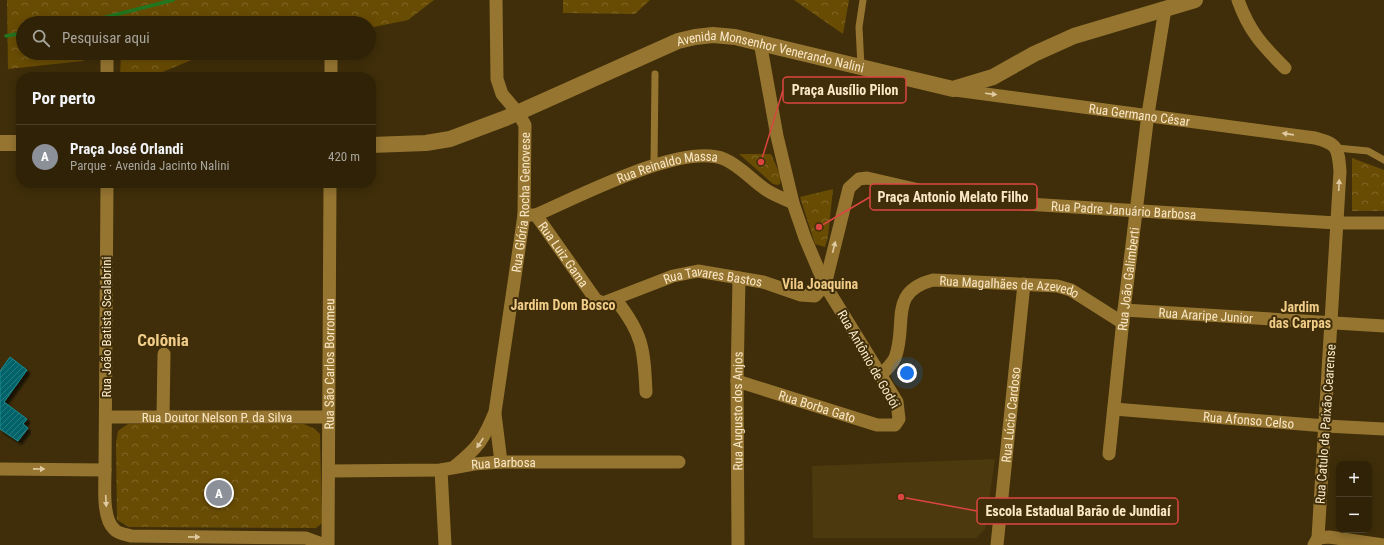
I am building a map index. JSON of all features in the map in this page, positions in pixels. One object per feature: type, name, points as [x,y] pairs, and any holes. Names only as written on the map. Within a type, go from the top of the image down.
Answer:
[{"type":"street","name":"Rua Glória Rocha Genovese","points":[[455,466],[473,453],[481,442],[495,412],[530,215],[525,125],[518,113],[502,94],[497,79],[496,0]]},
{"type":"street","points":[[953,89],[993,77],[1034,54],[1074,36],[1194,0]]},
{"type":"street","points":[[1238,0],[1252,31],[1260,43],[1285,68]]},
{"type":"street","name":"Rua João Galimberti","points":[[1109,454],[1123,317],[1148,114],[1165,9]]},
{"type":"street","name":"Avenida Monsenhor Venerando Nalini","points":[[376,145],[426,143],[450,139],[518,113],[678,41],[695,36],[713,35],[736,37],[953,89]]},
{"type":"street","name":"Rua Antônio de Godói","points":[[760,42],[777,136],[793,203],[825,284],[881,375],[899,410],[897,424]]},
{"type":"street","points":[[107,60],[107,72]]},
{"type":"street","points":[[331,60],[331,72]]},
{"type":"street","name":"Rua Germano César","points":[[953,89],[1148,114],[1315,138],[1332,144]]},
{"type":"street","points":[[0,143],[16,143]]},
{"type":"street","name":"Rua Catulo da Paixão Cearense","points":[[1316,541],[1326,426],[1340,171],[1332,144]]},
{"type":"street","name":"Rua Reinaldo Massa","points":[[530,215],[654,164],[693,156],[710,155],[725,159],[737,166],[769,192],[793,203]]},
{"type":"street","name":"Rua Padre Januário Barbosa","points":[[825,284],[849,188],[859,179],[867,178],[954,198],[1010,203],[1337,223],[1384,223]]},
{"type":"street","name":"Rua João Batista Scalabrini","points":[[107,188],[105,470],[107,516],[114,530],[121,534],[167,541],[306,538],[327,545]]},
{"type":"street","name":"Rua São Carlos Borromeu","points":[[327,545],[329,470],[330,188]]},
{"type":"street","name":"Rua Luiz Gama","points":[[530,215],[599,302]]},
{"type":"street","name":"Rua Tavares Bastos","points":[[599,302],[616,300],[673,276],[691,272],[706,272],[763,282],[809,297],[815,296],[825,284]]},
{"type":"street","name":"Rua Augusto dos Anjos","points":[[738,545],[737,381],[739,278]]},
{"type":"street","name":"Rua Magalhães de Azevedo","points":[[881,375],[894,359],[901,332],[901,307],[910,290],[920,283],[933,280],[1057,286],[1071,290],[1123,317]]},
{"type":"street","name":"Rua Lúcio Cardoso","points":[[997,545],[1024,284]]},
{"type":"street","points":[[616,300],[631,319],[638,333],[644,360],[646,392]]},
{"type":"street","name":"Rua Araripe Junior","points":[[1123,317],[1384,326]]},
{"type":"street","points":[[163,417],[164,354]]},
{"type":"street","name":"Rua Borba Gato","points":[[737,381],[877,425],[891,426],[897,424]]},
{"type":"street","name":"Rua Afonso Celso","points":[[1114,409],[1326,426],[1384,429]]},
{"type":"street","name":"Rua Glória Rocha Genovese","points":[[495,412],[501,462]]},
{"type":"street","name":"Rua Doutor Nelson P. da Silva","points":[[106,417],[328,417]]},
{"type":"street","name":"Rua Barbosa","points":[[329,470],[442,470],[455,466],[501,462],[679,462]]},
{"type":"street","points":[[0,469],[105,470]]},
{"type":"street","points":[[442,470],[446,545]]},
{"type":"street","points":[[1316,541],[1329,537],[1384,545]]},
{"type":"lane","points":[[861,67],[859,27],[863,0]]},
{"type":"lane","points":[[654,164],[655,74]]},
{"type":"lane","points":[[1332,144],[1368,151],[1384,160]]},
{"type":"shaded area","points":[[995,459],[985,529],[976,538],[813,538],[812,466]]},
{"type":"green space","points":[[7,0],[434,0],[408,20],[376,27],[376,16],[16,16],[16,60],[84,60],[8,69]]},
{"type":"green space","points":[[563,0],[650,0],[635,14],[563,13]]},
{"type":"green space","points":[[794,0],[849,0],[843,34]]},
{"type":"green space","points":[[121,60],[192,60],[162,72],[120,72]]},
{"type":"green space","points":[[739,154],[771,154],[781,177],[780,184],[773,184]]},
{"type":"green space","points":[[1352,158],[1384,170],[1384,211],[1352,211]]},
{"type":"green space","points":[[833,189],[828,237],[825,247],[815,244],[800,197]]},
{"type":"green space","points":[[128,424],[304,424],[315,429],[320,434],[322,523],[316,528],[129,527],[117,520],[116,443],[118,431]]},
{"type":"building","points":[[10,357],[27,370],[4,402],[27,419],[23,424],[28,428],[18,441],[0,429],[0,371]]},
{"type":"waterway","points":[[110,16],[173,0]]},
{"type":"waterway","points":[[6,36],[16,34]]},
{"type":"place","name":"Praça Ausílio Pilon","points":[[761,162]]},
{"type":"place","name":"Praça Antonio Melato Filho","points":[[819,227]]},
{"type":"place","name":"Praça José Orlandi","points":[[219,493]]},
{"type":"place","name":"Escola Estadual Barão de Jundiaí","points":[[901,497]]},
{"type":"district","name":"Vila Joaquina","points":[[820,284]]},
{"type":"district","name":"Jardim Dom Bosco","points":[[563,305]]},
{"type":"district","name":"Jardim das Carpas","points":[[1300,316]]},
{"type":"district","name":"Colônia","points":[[163,340]]}]
